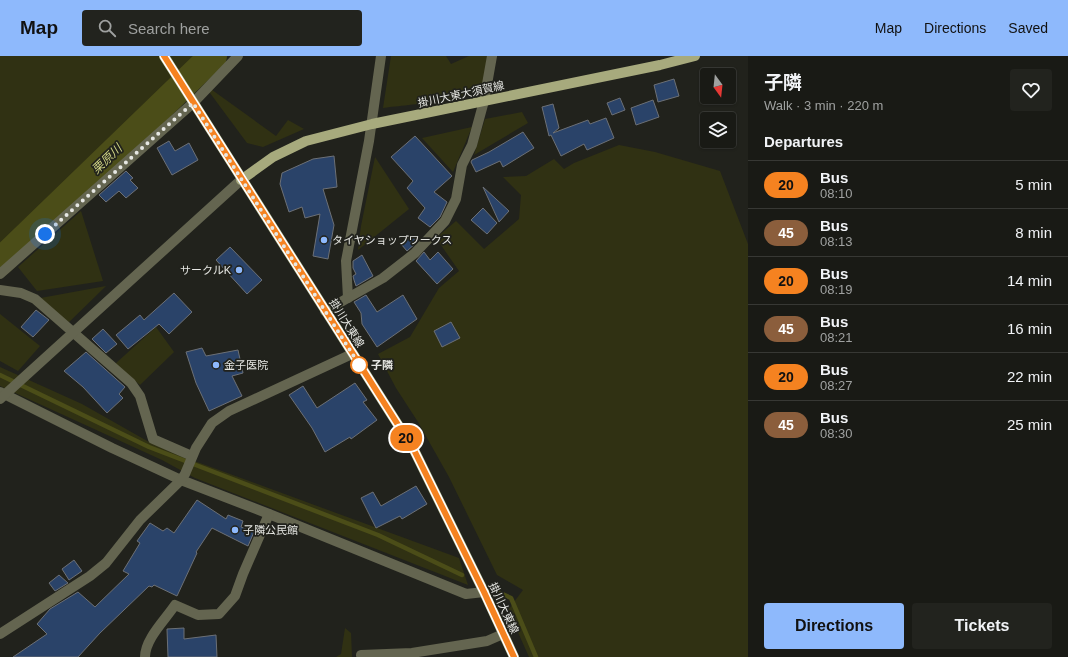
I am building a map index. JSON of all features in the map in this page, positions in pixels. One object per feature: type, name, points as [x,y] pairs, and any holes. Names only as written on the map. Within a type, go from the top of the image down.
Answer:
[{"type":"main road","name":"掛川大東線","points":[[164,56],[414,450],[484,592],[514,657]]},
{"type":"main road","name":"掛川大東大須賀線","points":[[242,180],[273,157],[306,141],[372,124],[660,65],[695,56]]},
{"type":"street","points":[[0,274],[238,56]]},
{"type":"street","points":[[348,298],[346,261],[372,124],[381,56]]},
{"type":"street","points":[[325,311],[383,278],[415,253],[445,221],[456,199],[462,165],[472,144],[484,101],[492,56]]},
{"type":"street","points":[[242,180],[3,395],[112,448],[269,514],[466,594],[484,592]]},
{"type":"street","points":[[0,290],[21,294],[35,299],[73,332],[131,383],[140,396],[153,439],[191,457]]},
{"type":"street","points":[[0,634],[90,576],[106,563],[140,520],[183,477],[191,457],[212,423],[229,411],[352,354]]},
{"type":"street","points":[[145,657],[145,650],[149,642],[175,605],[198,615],[218,614],[229,603],[235,596],[269,514]]},
{"type":"street","points":[[361,655],[420,652],[487,641],[504,634]]},
{"type":"shaded area","points":[[0,56],[201,56],[149,114],[97,159],[59,188],[21,231],[0,250]]},
{"type":"shaded area","points":[[391,56],[446,56],[451,64],[469,56],[487,56],[486,72],[482,86],[475,91],[464,95],[436,102],[383,108]]},
{"type":"shaded area","points":[[208,87],[276,136],[288,120],[304,129],[263,147],[247,143],[207,89]]},
{"type":"shaded area","points":[[522,112],[528,123],[474,155],[485,119]]},
{"type":"shaded area","points":[[472,127],[453,172],[422,138]]},
{"type":"shaded area","points":[[619,145],[655,152],[720,171],[748,244],[748,657],[529,657],[508,610],[523,590],[497,575],[449,477],[418,422],[396,388],[378,354],[410,337],[439,288],[459,271],[436,238],[456,221],[484,249],[519,219],[521,195],[503,177],[526,176],[554,159],[564,169],[574,163]]},
{"type":"shaded area","points":[[375,157],[409,209],[358,250],[361,226]]},
{"type":"shaded area","points":[[81,211],[103,281],[37,291],[18,267]]},
{"type":"shaded area","points":[[106,286],[64,327],[35,299]]},
{"type":"shaded area","points":[[0,314],[40,346],[18,371],[0,361]]},
{"type":"shaded area","points":[[156,327],[174,352],[140,385],[115,364]]},
{"type":"shaded area","points":[[0,367],[82,404],[149,442],[189,459],[459,558],[468,585],[195,478],[162,460],[0,386]]},
{"type":"shaded area","points":[[345,628],[351,633],[352,657],[336,657],[341,654]]},
{"type":"building","points":[[674,79],[679,96],[658,102],[654,85]]},
{"type":"building","points":[[620,98],[625,110],[612,115],[607,103]]},
{"type":"building","points":[[653,100],[659,117],[636,125],[631,108]]},
{"type":"building","points":[[553,104],[559,128],[553,133],[588,120],[590,124],[606,118],[614,138],[587,150],[584,144],[561,156],[551,135],[549,136],[542,107]]},
{"type":"building","points":[[523,132],[534,148],[503,167],[500,161],[476,172],[471,162],[472,160]]},
{"type":"building","points":[[415,136],[452,176],[434,192],[447,202],[440,217],[430,227],[418,218],[425,208],[407,188],[413,181],[391,157]]},
{"type":"building","points":[[169,141],[175,151],[189,143],[198,160],[172,175],[157,148]]},
{"type":"building","points":[[334,156],[337,187],[323,189],[334,225],[328,259],[313,256],[320,214],[305,218],[302,207],[289,212],[280,184],[282,173],[313,159]]},
{"type":"building","points":[[126,171],[133,178],[130,180],[138,188],[126,198],[119,191],[106,202],[99,195]]},
{"type":"building","points":[[483,187],[509,211],[499,222]]},
{"type":"building","points":[[483,208],[497,223],[487,234],[471,220]]},
{"type":"building","points":[[412,236],[417,242],[407,251],[401,244]]},
{"type":"building","name":"サークルK","points":[[230,247],[262,280],[247,294],[216,260]]},
{"type":"building","points":[[424,252],[430,260],[438,252],[453,269],[437,284],[416,261]]},
{"type":"building","points":[[362,255],[373,276],[356,286],[353,276],[356,274],[353,268],[353,261]]},
{"type":"building","points":[[174,293],[192,312],[169,334],[159,324],[128,349],[116,335],[140,315],[144,320]]},
{"type":"building","points":[[366,295],[377,312],[403,295],[417,319],[377,347],[362,324],[361,313],[354,302]]},
{"type":"building","points":[[36,310],[49,320],[33,337],[21,327]]},
{"type":"building","points":[[451,322],[460,338],[442,347],[434,331]]},
{"type":"building","points":[[103,329],[117,344],[106,353],[92,339]]},
{"type":"building","points":[[202,348],[206,356],[238,350],[243,373],[232,376],[242,396],[209,411],[196,383],[186,352]]},
{"type":"building","points":[[86,352],[125,387],[119,394],[123,398],[107,413],[83,387],[64,371]]},
{"type":"building","points":[[355,383],[367,400],[363,402],[377,420],[351,439],[350,437],[325,452],[312,428],[289,395],[303,386],[317,408]]},
{"type":"building","points":[[416,486],[427,504],[402,519],[400,516],[376,528],[361,498],[373,492],[381,506]]},
{"type":"building","points":[[197,500],[226,519],[228,515],[243,521],[241,527],[254,532],[248,546],[212,528],[196,552],[197,553],[177,596],[154,585],[152,587],[149,586],[100,633],[78,657],[13,657],[47,634],[37,624],[50,609],[78,592],[95,607],[129,574],[123,571],[140,543],[137,541],[150,523],[163,531],[167,528],[174,533]]},
{"type":"building","points":[[74,560],[82,571],[69,580],[62,569]]},
{"type":"building","points":[[59,575],[68,583],[55,591],[49,583]]},
{"type":"building","points":[[184,628],[184,639],[216,635],[217,657],[168,657],[167,629]]},
{"type":"waterway","name":"栗原川","points":[[0,262],[213,56]]},
{"type":"waterway","points":[[0,375],[149,447],[378,535],[462,575]]},
{"type":"waterway","points":[[498,592],[511,598],[536,657]]},
{"type":"bus line","name":"20","points":[[164,56],[414,450],[484,592],[514,657]]},
{"type":"place","name":"タイヤショップワークス","points":[[324,240]]},
{"type":"place","name":"サークルK","points":[[239,270]]},
{"type":"place","name":"金子医院","points":[[216,365]]},
{"type":"place","name":"子隣","points":[[359,365]]},
{"type":"place","name":"子隣公民館","points":[[235,530]]},
{"type":"route","points":[[45,234],[193,103],[360,366],[359,365]]}]
